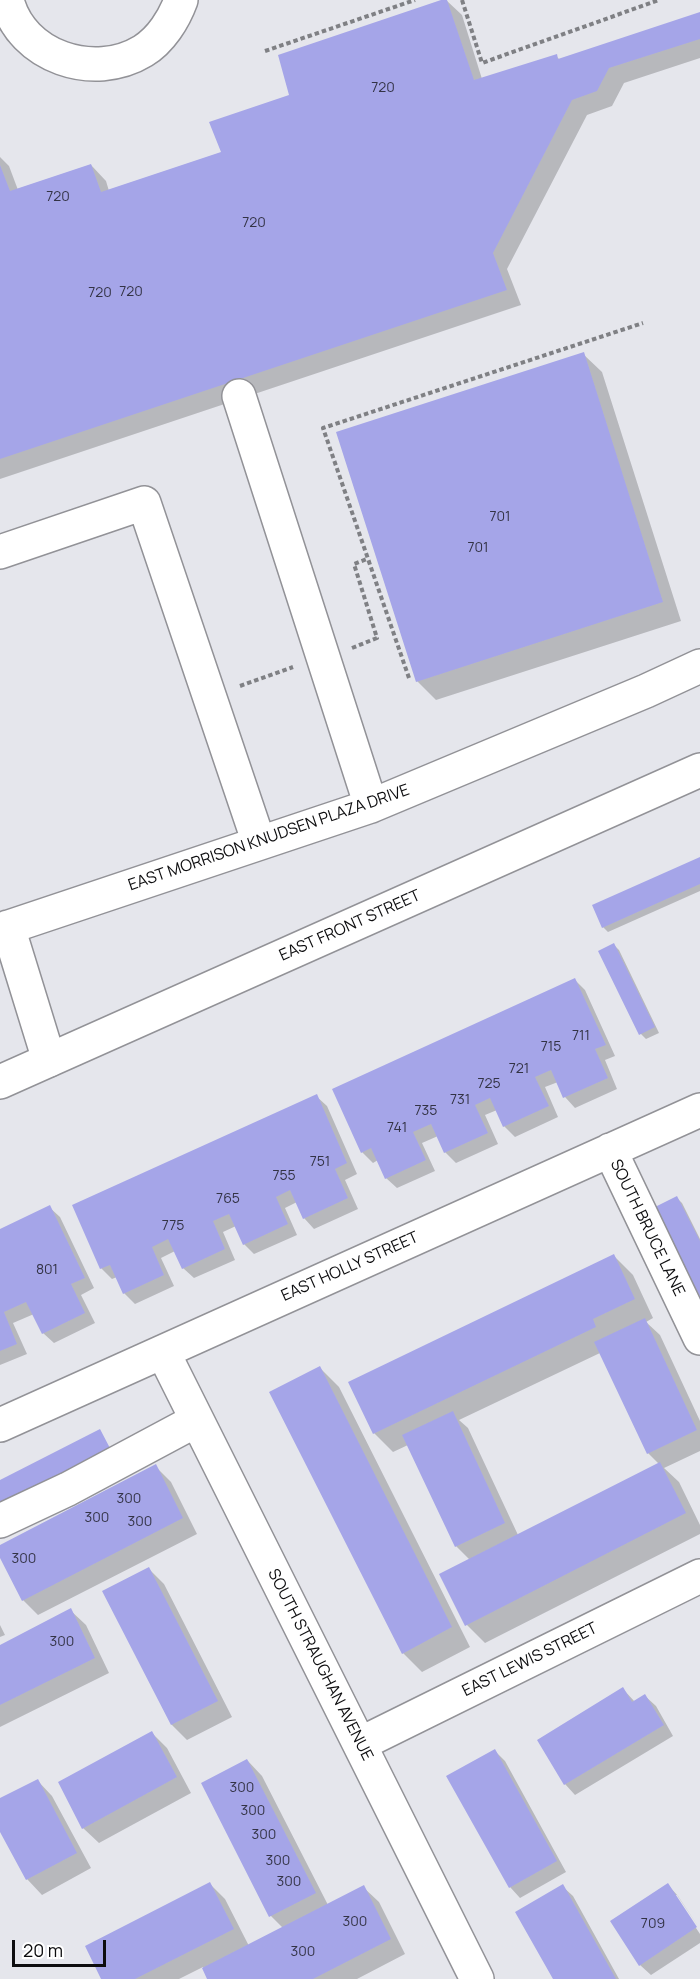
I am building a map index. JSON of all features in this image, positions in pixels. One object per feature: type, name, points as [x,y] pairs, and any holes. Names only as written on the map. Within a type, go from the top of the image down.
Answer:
[{"type":"street","points":[[7,0],[9,9],[26,36],[52,55],[82,64],[114,63],[143,51],[166,29],[182,0]]},
{"type":"street","points":[[239,396],[371,806]]},
{"type":"street","points":[[0,552],[144,503],[259,843]]},
{"type":"street","name":"EAST MORRISON KNUDSEN PLAZA DRIVE","points":[[4,928],[371,806],[646,691],[700,666]]},
{"type":"street","name":"EAST FRONT STREET","points":[[0,1082],[700,770]]},
{"type":"street","points":[[4,928],[49,1060]]},
{"type":"street","name":"EAST HOLLY STREET","points":[[0,1425],[700,1110]]},
{"type":"street","name":"SOUTH BRUCE LANE","points":[[610,1150],[700,1338]]},
{"type":"street","name":"SOUTH STRAUGHAN AVENUE","points":[[163,1352],[477,1979]]},
{"type":"street","points":[[0,1521],[68,1489],[197,1420]]},
{"type":"street","name":"EAST LEWIS STREET","points":[[360,1744],[700,1576]]},
{"type":"path","points":[[265,51],[415,0]]},
{"type":"path","points":[[462,0],[482,63],[659,0]]},
{"type":"path","points":[[409,678],[324,428],[643,323]]},
{"type":"path","points":[[345,650],[377,638],[354,564],[367,559]]},
{"type":"path","points":[[235,688],[296,666]]},
{"type":"building","points":[[441,0],[447,0],[474,80],[557,54],[558,59],[700,12],[700,39],[609,68],[597,91],[572,100],[493,253],[507,290],[0,459],[0,165],[10,191],[91,164],[101,192],[221,152],[209,122],[289,95],[278,55]]},
{"type":"building","points":[[584,352],[663,602],[416,682],[336,432]]},
{"type":"building","points":[[700,857],[700,884],[602,928],[592,905]]},
{"type":"building","points":[[614,943],[655,1027],[639,1035],[598,951]]},
{"type":"building","points":[[575,978],[606,1045],[595,1049],[608,1078],[563,1098],[551,1070],[535,1077],[549,1106],[503,1127],[490,1098],[475,1105],[488,1133],[444,1153],[431,1124],[413,1132],[426,1160],[385,1179],[371,1148],[361,1153],[332,1089]]},
{"type":"building","points":[[317,1094],[347,1163],[335,1169],[348,1198],[303,1219],[290,1190],[276,1197],[288,1224],[243,1245],[229,1214],[213,1221],[225,1249],[182,1269],[168,1239],[152,1247],[164,1275],[123,1294],[110,1265],[100,1269],[72,1205]]},
{"type":"building","points":[[677,1196],[700,1241],[700,1297],[655,1207]]},
{"type":"building","points":[[50,1205],[85,1278],[71,1284],[85,1313],[42,1334],[26,1302],[4,1312],[17,1344],[0,1351],[0,1229]]},
{"type":"building","points":[[614,1254],[635,1299],[593,1319],[596,1327],[373,1434],[348,1382]]},
{"type":"building","points":[[645,1318],[697,1430],[647,1454],[594,1342]]},
{"type":"building","points":[[320,1366],[452,1627],[402,1654],[269,1392]]},
{"type":"building","points":[[453,1411],[505,1523],[455,1547],[402,1435]]},
{"type":"building","points":[[100,1429],[112,1452],[0,1509],[0,1480]]},
{"type":"building","points":[[660,1462],[686,1513],[465,1626],[439,1574]]},
{"type":"building","points":[[156,1464],[183,1518],[22,1601],[0,1558],[0,1545]]},
{"type":"building","points":[[149,1567],[218,1701],[171,1725],[102,1591]]},
{"type":"building","points":[[71,1608],[95,1658],[0,1705],[0,1645]]},
{"type":"building","points":[[623,1687],[632,1702],[645,1694],[664,1725],[564,1785],[537,1740]]},
{"type":"building","points":[[152,1731],[177,1777],[82,1829],[58,1782]]},
{"type":"building","points":[[495,1749],[557,1861],[509,1888],[446,1776]]},
{"type":"building","points":[[247,1759],[316,1893],[269,1917],[201,1783]]},
{"type":"building","points":[[38,1779],[77,1853],[26,1880],[0,1832],[0,1798]]},
{"type":"building","points":[[210,1882],[234,1929],[135,1979],[101,1979],[85,1946]]},
{"type":"building","points":[[668,1883],[697,1927],[639,1966],[610,1921]]},
{"type":"building","points":[[563,1884],[616,1979],[553,1979],[515,1912]]},
{"type":"building","points":[[364,1885],[391,1939],[313,1979],[207,1979],[202,1968]]}]
